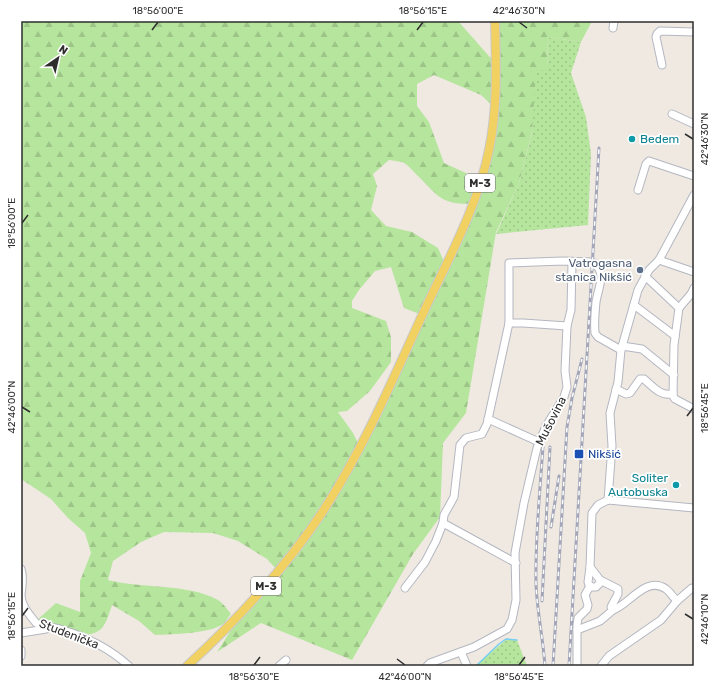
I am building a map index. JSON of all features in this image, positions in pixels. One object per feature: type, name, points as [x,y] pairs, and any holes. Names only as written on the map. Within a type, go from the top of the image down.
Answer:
[{"type":"main road","name":"M-3","points":[[187,666],[209,646],[269,583],[325,507],[360,446],[438,282],[472,206],[488,156],[496,96],[495,21]]},
{"type":"main road","points":[[194,666],[203,657],[209,646]]},
{"type":"street","points":[[662,65],[656,37],[657,34],[660,31],[694,32]]},
{"type":"street","points":[[672,114],[694,124]]},
{"type":"street","points":[[638,190],[646,164],[649,161],[694,176]]},
{"type":"street","points":[[608,500],[612,446],[610,413],[618,382],[622,348],[638,290],[653,264],[659,260],[694,195]]},
{"type":"street","points":[[659,260],[694,272]]},
{"type":"street","points":[[405,588],[425,562],[436,541],[443,523],[444,515],[454,497],[460,445],[466,438],[482,434],[488,419],[509,323],[509,263],[555,261],[592,262],[596,264],[600,270],[601,281],[596,301],[595,333],[598,337],[622,348],[642,349],[674,375]]},
{"type":"street","name":"Mušovina","points":[[427,666],[430,663],[474,647],[507,628],[511,624],[516,600],[515,553],[524,503],[539,442],[546,426],[566,392],[568,384],[565,371],[567,326],[571,310],[572,262]]},
{"type":"street","points":[[645,276],[679,308]]},
{"type":"street","points":[[694,288],[679,308],[675,336],[673,393],[675,399],[694,409]]},
{"type":"street","points":[[634,305],[675,336]]},
{"type":"street","points":[[509,323],[567,326]]},
{"type":"street","points":[[616,389],[626,394],[630,393],[640,379],[644,380],[664,394],[669,395],[673,393]]},
{"type":"street","points":[[488,419],[539,442]]},
{"type":"street","points":[[577,666],[578,618],[587,609],[588,605],[585,595],[590,586],[588,582],[592,513],[598,505],[608,500],[694,508]]},
{"type":"street","points":[[443,523],[516,563]]},
{"type":"street","points":[[590,567],[600,580],[618,589],[618,594],[611,606],[613,610]]},
{"type":"street","name":"Studenička","points":[[21,569],[23,580],[21,598],[25,608],[36,623],[54,629],[62,629],[93,643],[120,658],[129,666]]},
{"type":"street","points":[[590,586],[596,587],[600,583],[600,580]]},
{"type":"street","points":[[577,630],[600,621],[641,590],[654,586],[666,589],[677,601]]},
{"type":"street","points":[[601,666],[609,656],[661,620],[677,601],[692,588],[694,588]]},
{"type":"street","points":[[21,633],[54,629]]},
{"type":"street","points":[[21,650],[21,656]]},
{"type":"street","points":[[460,652],[467,666]]},
{"type":"street","points":[[279,666],[286,660]]},
{"type":"green space","points":[[21,21],[458,21],[496,64],[495,21],[592,21],[581,42],[547,37],[548,68],[536,73],[532,132],[519,183],[496,232],[466,413],[443,443],[440,517],[413,554],[352,660],[261,623],[217,652],[242,613],[278,571],[267,559],[238,541],[213,533],[164,532],[141,542],[113,561],[108,580],[135,585],[193,591],[218,600],[231,614],[224,623],[217,627],[200,632],[155,635],[139,621],[112,605],[104,626],[96,633],[88,635],[69,633],[35,622],[56,603],[80,612],[80,581],[91,553],[85,533],[68,518],[51,499],[21,479]],"holes":[[[434,75],[481,95],[495,108],[481,180],[444,163],[429,122],[417,106],[417,84]],[[389,160],[402,162],[440,197],[453,203],[473,203],[445,264],[438,248],[412,232],[386,226],[371,210],[377,186],[373,174]],[[391,267],[404,308],[422,315],[359,445],[353,433],[338,412],[347,411],[370,391],[391,362],[391,337],[386,321],[352,308],[352,301],[375,271]]]},
{"type":"green space","points":[[547,37],[581,42],[571,73],[586,117],[591,154],[588,225],[496,234],[519,183],[532,133],[535,73],[548,67]]},
{"type":"green space","points":[[507,639],[517,640],[527,666],[475,666]]},
{"type":"waterway","points":[[476,666],[506,639],[517,640]]},
{"type":"railway","points":[[569,666],[599,148]]},
{"type":"railway","points":[[553,666],[567,427],[572,398],[582,359]]},
{"type":"railway","points":[[543,446],[537,532],[536,584],[545,666]]},
{"type":"railway","points":[[542,601],[550,447]]},
{"type":"railway","points":[[551,527],[559,476]]},
{"type":"place","name":"Bedem","points":[[632,139]]},
{"type":"place","name":"Vatrogasna stanica Nikšić","points":[[640,270]]},
{"type":"place","name":"Nikšić","points":[[579,454]]},
{"type":"place","name":"Soliter Autobuska","points":[[676,485]]}]
